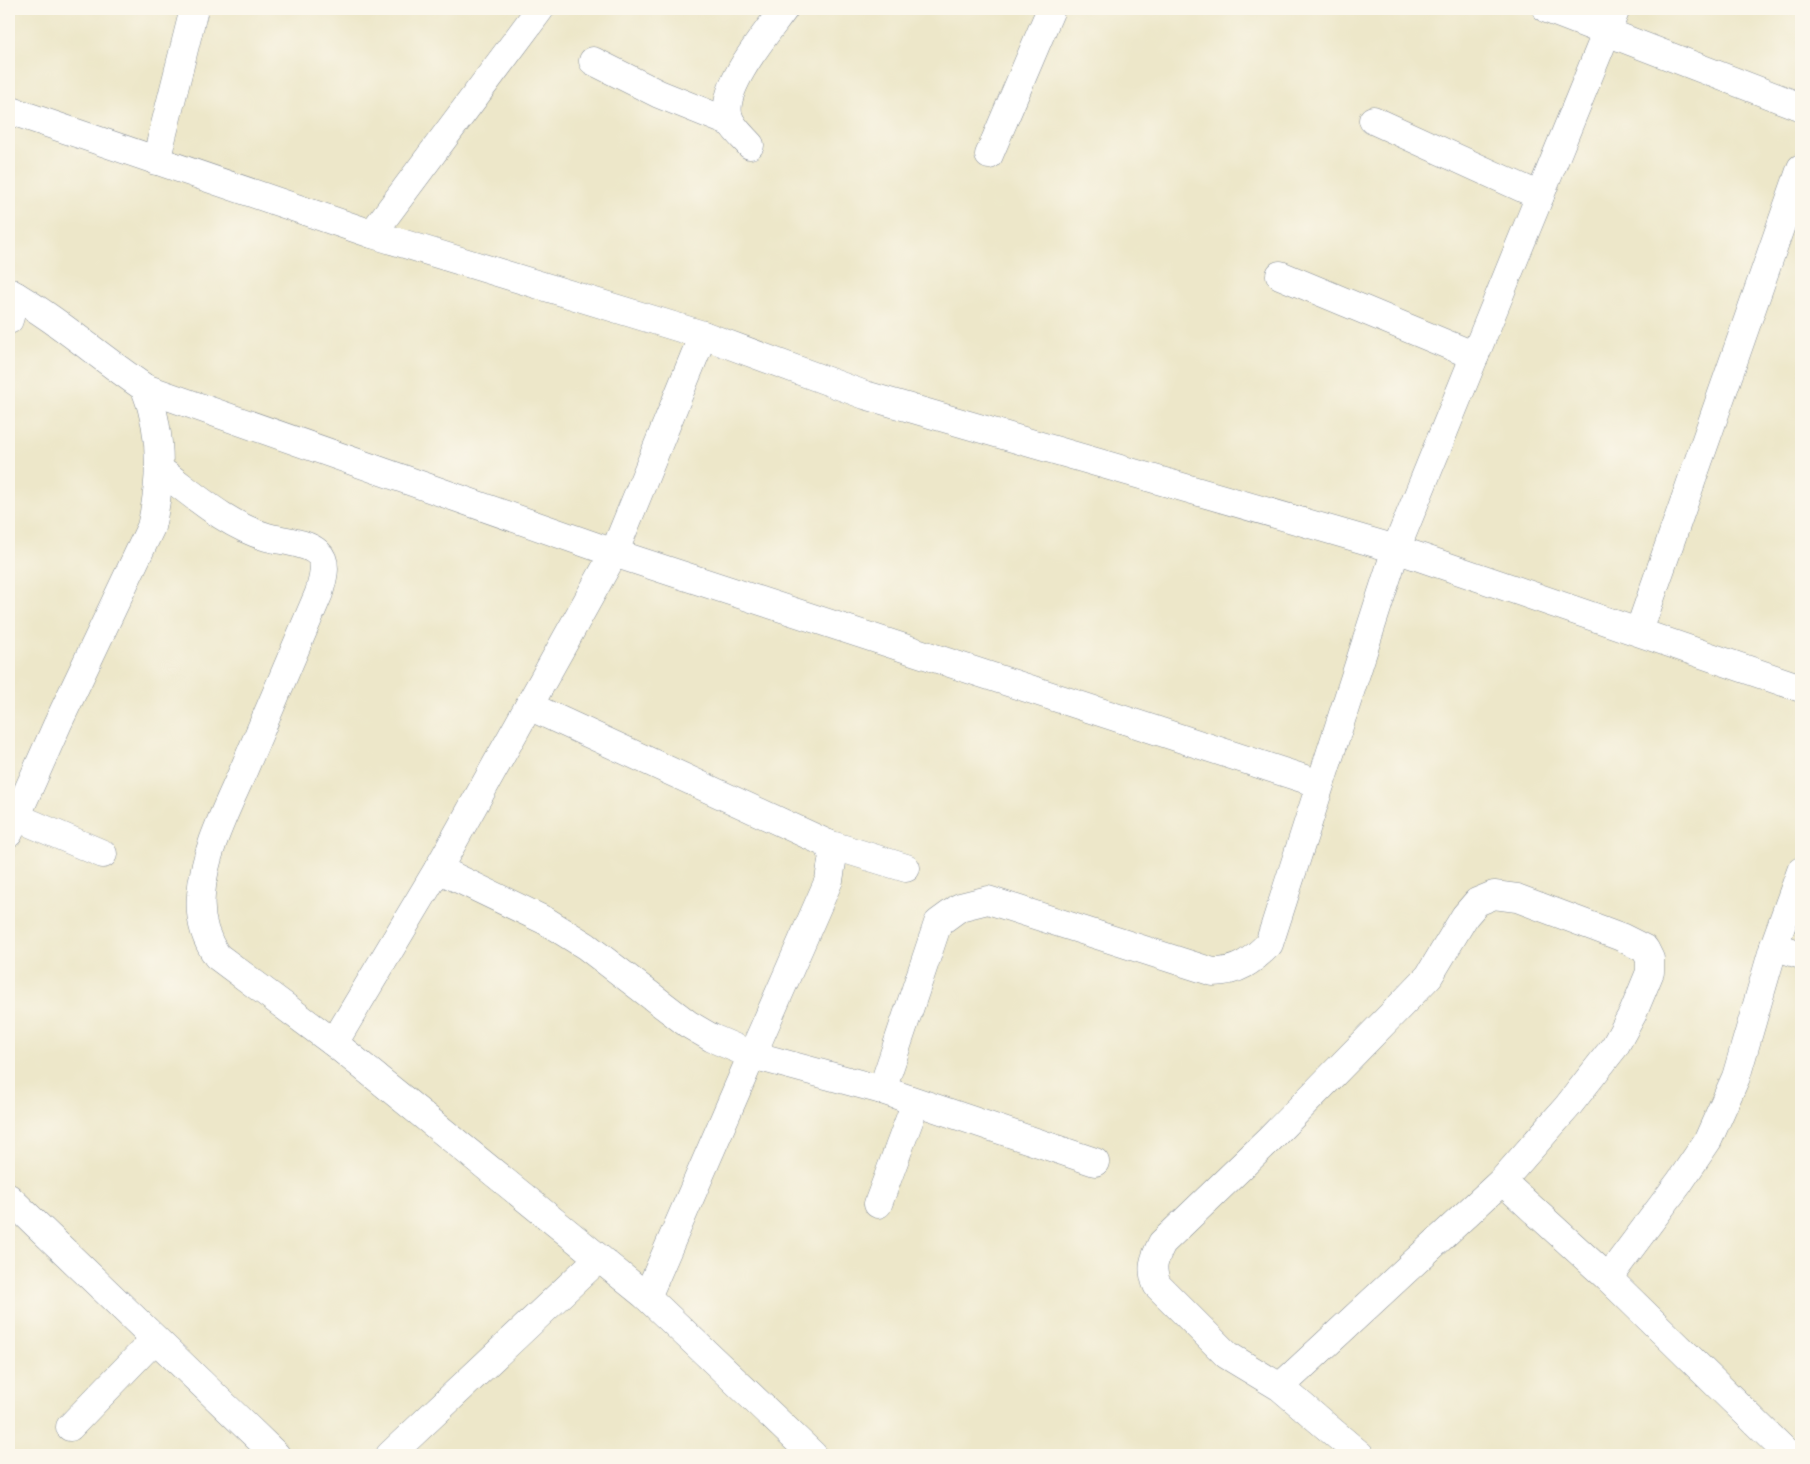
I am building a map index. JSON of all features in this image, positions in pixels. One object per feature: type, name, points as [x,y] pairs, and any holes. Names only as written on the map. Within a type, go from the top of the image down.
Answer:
[{"type":"street","points":[[156,160],[194,9]]},
{"type":"street","points":[[372,234],[540,9]]},
{"type":"street","points":[[731,124],[728,114],[728,100],[738,77],[784,9]]},
{"type":"street","points":[[989,154],[1050,9]]},
{"type":"street","points":[[1547,9],[1612,20],[1801,107]]},
{"type":"street","points":[[882,1090],[938,923],[960,907],[988,900],[1213,972],[1228,972],[1250,963],[1269,944],[1396,549],[1612,20]]},
{"type":"street","points":[[593,62],[659,94],[731,124],[750,145]]},
{"type":"street","points":[[9,110],[372,234],[704,336],[865,395],[1396,549],[1801,688]]},
{"type":"street","points":[[1373,120],[1540,196]]},
{"type":"street","points":[[1639,632],[1801,168]]},
{"type":"street","points":[[1280,274],[1475,356]]},
{"type":"street","points":[[11,303],[31,305],[110,365],[144,388],[614,553],[1320,784]]},
{"type":"street","points":[[334,1042],[438,869],[614,553],[704,336]]},
{"type":"street","points":[[102,854],[12,825],[58,722],[151,527],[157,500],[160,470],[154,410],[144,388]]},
{"type":"street","points":[[160,470],[225,518],[250,532],[309,547],[319,553],[323,563],[324,574],[318,593],[220,822],[208,858],[201,894],[201,918],[208,942],[216,956],[334,1042],[647,1297],[813,1455]]},
{"type":"street","points":[[529,706],[815,836],[828,844],[906,868]]},
{"type":"street","points":[[647,1297],[830,880],[833,856],[828,844]]},
{"type":"street","points":[[438,869],[546,921],[586,946],[688,1024],[712,1038],[752,1056],[882,1090],[1095,1162]]},
{"type":"street","points":[[1608,1278],[1679,1183],[1708,1140],[1736,1077],[1774,946],[1801,870]]},
{"type":"street","points":[[1280,1387],[1502,1181],[1568,1106],[1615,1046],[1633,1013],[1650,972],[1650,960],[1645,949],[1621,937],[1517,898],[1494,896],[1477,902],[1465,916],[1429,976],[1270,1139],[1189,1214],[1162,1243],[1153,1262],[1152,1272],[1157,1285],[1227,1355],[1280,1387],[1360,1455]]},
{"type":"street","points":[[1774,946],[1801,955]]},
{"type":"street","points":[[878,1204],[916,1102]]},
{"type":"street","points":[[1502,1181],[1608,1278],[1789,1455]]},
{"type":"street","points":[[9,1198],[276,1455]]},
{"type":"street","points":[[390,1455],[599,1258]]},
{"type":"street","points":[[70,1427],[155,1339]]},
{"type":"street","points":[[1795,1455],[1801,1445]]}]
